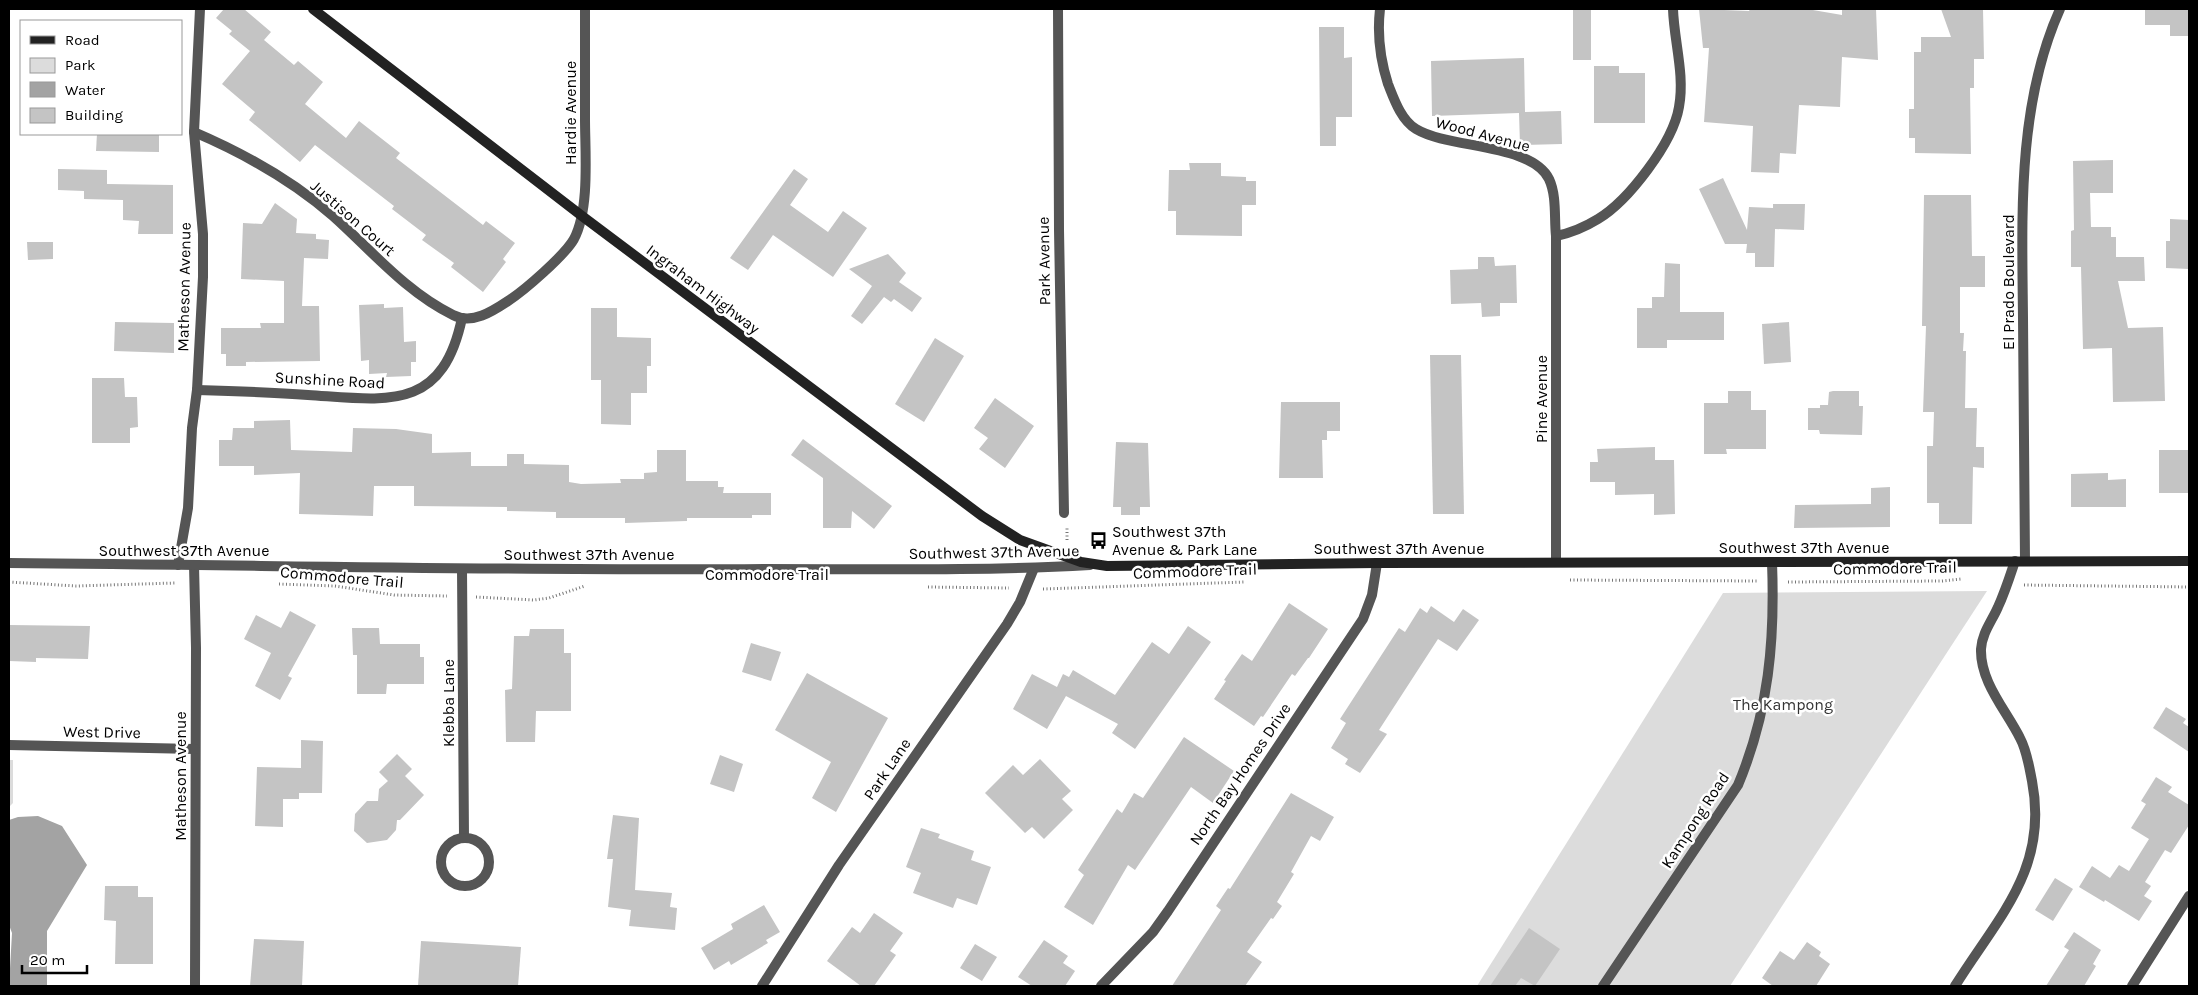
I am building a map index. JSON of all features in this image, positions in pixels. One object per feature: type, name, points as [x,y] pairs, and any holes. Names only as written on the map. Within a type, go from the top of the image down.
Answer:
[{"type":"main road","name":"Ingraham Highway","points":[[313,9],[582,216],[996,526],[1020,540],[1091,565]]},
{"type":"main road","name":"Southwest 37th Avenue","points":[[1091,565],[2189,561]]},
{"type":"street","name":"Matheson Avenue","points":[[178,565],[187,519],[192,428],[197,390],[203,256],[194,132],[200,9]]},
{"type":"street","name":"Hardie Avenue","points":[[582,216],[585,173],[585,9]]},
{"type":"street","name":"Park Avenue","points":[[1058,9],[1059,221],[1064,512]]},
{"type":"street","name":"Wood Avenue","points":[[1380,9],[1380,54],[1390,88],[1405,119],[1415,129],[1430,136],[1512,154],[1538,166],[1549,179],[1552,187],[1556,236]]},
{"type":"street","points":[[1556,236],[1569,233],[1598,219],[1619,203],[1651,164],[1668,138],[1677,114],[1680,95],[1673,9]]},
{"type":"street","name":"El Prado Boulevard","points":[[2020,561],[2024,165],[2030,116],[2038,75],[2044,50],[2060,9]]},
{"type":"street","name":"Justison Court","points":[[194,132],[219,143],[284,180],[333,217],[412,288],[443,310],[462,318]]},
{"type":"street","points":[[462,318],[488,313],[514,297],[567,248],[574,238],[582,216]]},
{"type":"street","name":"Pine Avenue","points":[[1556,236],[1556,562]]},
{"type":"street","name":"Sunshine Road","points":[[197,390],[271,392],[373,399],[398,398],[419,390],[438,374],[452,354],[462,318]]},
{"type":"street","points":[[1955,986],[2016,890],[2030,862],[2034,845],[2036,802],[2026,753],[2021,740],[1992,690],[1983,664],[1982,655],[1985,632],[2020,561]]},
{"type":"street","name":"Kampong Road","points":[[1603,986],[1738,785],[1752,752],[1766,691],[1770,662],[1772,562]]},
{"type":"street","name":"Southwest 37th Avenue","points":[[9,563],[462,569],[1034,568],[1091,565]]},
{"type":"street","name":"North Bay Homes Drive","points":[[1100,986],[1148,937],[1168,911],[1362,619],[1372,595],[1378,563]]},
{"type":"street","name":"Matheson Avenue","points":[[194,565],[195,986]]},
{"type":"street","name":"Park Lane","points":[[762,986],[850,850],[1007,624],[1020,602],[1034,568]]},
{"type":"street","name":"Klebba Lane","points":[[462,569],[464,837]]},
{"type":"street","name":"West Drive","points":[[9,745],[195,749]]},
{"type":"street","points":[[464,837],[479,841],[485,847],[490,863],[484,878],[470,886],[462,886],[447,879],[440,865],[444,849],[449,843],[464,837]]},
{"type":"street","points":[[2132,986],[2189,896]]},
{"type":"path","points":[[1067,540],[1068,525]]},
{"type":"path","name":"Commodore Trail","points":[[1792,582],[1942,581],[1970,578]]},
{"type":"path","points":[[9,582],[76,586],[173,583]]},
{"type":"path","name":"Commodore Trail","points":[[1037,589],[1245,582]]},
{"type":"path","name":"Commodore Trail","points":[[275,584],[334,586],[394,595],[441,596]]},
{"type":"path","points":[[481,598],[534,600],[549,598],[587,585]]},
{"type":"path","points":[[2023,585],[2189,587]]},
{"type":"path","points":[[926,587],[995,588]]},
{"type":"green space","name":"The Kampong","points":[[1987,591],[1730,986],[1477,986],[1723,593]]},
{"type":"green space","points":[[9,760],[13,760],[13,803],[9,807]]},
{"type":"water","points":[[38,816],[62,826],[87,865],[47,931],[47,986],[9,986],[12,933],[9,925],[9,820],[18,817]]},
{"type":"building","points":[[224,9],[244,9],[271,32],[264,40],[294,65],[298,61],[323,82],[305,104],[346,138],[359,121],[400,153],[396,158],[483,225],[486,221],[515,243],[503,259],[506,262],[483,292],[451,267],[454,263],[422,240],[426,235],[392,209],[394,206],[315,145],[300,162],[249,120],[255,112],[222,84],[250,51],[229,34],[232,31],[216,18]]},
{"type":"building","points":[[1573,9],[1591,9],[1591,60],[1573,60]]},
{"type":"building","points":[[1699,9],[1749,11],[1750,9],[1807,9],[1842,15],[1842,9],[1876,9],[1878,60],[1842,57],[1840,107],[1799,105],[1796,154],[1780,153],[1779,173],[1751,172],[1753,126],[1704,122],[1709,48],[1703,48]]},
{"type":"building","points":[[1941,9],[1983,9],[1984,59],[1974,59],[1974,88],[1970,88],[1971,154],[1915,153],[1915,138],[1909,138],[1909,109],[1914,109],[1914,52],[1921,52],[1921,37],[1951,37]]},
{"type":"building","points":[[2145,9],[2189,9],[2189,36],[2170,36],[2170,25],[2145,25]]},
{"type":"building","points":[[1319,27],[1344,27],[1344,58],[1352,57],[1352,117],[1336,117],[1336,146],[1320,146]]},
{"type":"building","points":[[1524,58],[1525,112],[1561,111],[1562,144],[1520,145],[1519,113],[1432,116],[1431,61]]},
{"type":"building","points":[[1594,66],[1619,66],[1619,73],[1645,73],[1645,123],[1594,123]]},
{"type":"building","points":[[97,135],[159,135],[159,152],[96,151]]},
{"type":"building","points":[[2113,160],[2113,193],[2090,193],[2091,227],[2111,227],[2111,237],[2116,237],[2116,257],[2144,257],[2145,281],[2118,281],[2128,328],[2163,327],[2165,401],[2113,402],[2112,348],[2083,349],[2081,267],[2071,267],[2071,231],[2074,230],[2073,161]]},
{"type":"building","points":[[1189,163],[1221,163],[1221,176],[1246,177],[1246,181],[1256,181],[1256,205],[1242,205],[1242,236],[1176,235],[1176,211],[1168,211],[1169,170],[1190,170]]},
{"type":"building","points":[[58,169],[107,170],[107,184],[173,185],[173,234],[138,234],[139,221],[123,220],[123,200],[84,199],[84,191],[58,190]]},
{"type":"building","points":[[794,169],[808,179],[790,205],[828,232],[843,211],[867,228],[833,277],[773,235],[748,270],[730,258]]},
{"type":"building","points":[[1723,178],[1747,230],[1749,207],[1773,208],[1773,204],[1805,204],[1804,230],[1775,229],[1774,267],[1755,267],[1755,253],[1746,253],[1747,244],[1725,244],[1699,189]]},
{"type":"building","points":[[1924,195],[1971,195],[1972,256],[1985,256],[1985,287],[1960,287],[1960,333],[1964,333],[1963,351],[1966,351],[1965,408],[1977,408],[1976,447],[1984,447],[1984,468],[1973,467],[1972,524],[1939,524],[1939,503],[1927,503],[1927,446],[1933,446],[1934,412],[1923,412],[1926,326],[1922,326]]},
{"type":"building","points":[[275,203],[297,219],[296,233],[316,234],[316,239],[329,240],[328,259],[304,258],[302,306],[319,306],[320,361],[246,362],[246,366],[226,366],[226,354],[221,354],[221,328],[261,328],[260,323],[284,323],[284,281],[241,279],[243,223],[262,224]]},
{"type":"building","points":[[2170,219],[2189,220],[2189,269],[2166,268],[2166,241],[2170,241]]},
{"type":"building","points":[[27,242],[53,242],[53,259],[28,260]]},
{"type":"building","points":[[888,254],[906,273],[899,282],[922,298],[912,312],[894,299],[891,302],[884,297],[862,324],[851,316],[872,286],[849,269]]},
{"type":"building","points":[[1478,257],[1494,257],[1495,266],[1516,265],[1517,303],[1500,303],[1500,316],[1482,317],[1481,303],[1451,304],[1450,270],[1478,269]]},
{"type":"building","points":[[1665,263],[1680,264],[1680,312],[1724,312],[1724,340],[1667,340],[1667,348],[1637,348],[1637,308],[1652,308],[1652,297],[1664,297]]},
{"type":"building","points":[[384,304],[384,308],[403,307],[404,342],[416,341],[416,362],[411,362],[411,376],[386,377],[387,373],[369,374],[369,360],[361,361],[359,305]]},
{"type":"building","points":[[591,308],[617,308],[617,337],[651,338],[651,366],[647,366],[647,393],[631,393],[631,425],[601,424],[601,380],[591,380]]},
{"type":"building","points":[[115,322],[174,323],[174,353],[114,351]]},
{"type":"building","points":[[1789,322],[1791,362],[1764,364],[1762,324]]},
{"type":"building","points":[[935,338],[964,356],[924,422],[895,404]]},
{"type":"building","points":[[1430,355],[1461,355],[1464,514],[1433,514]]},
{"type":"building","points":[[92,378],[124,378],[125,397],[137,397],[138,427],[130,428],[130,443],[92,443]]},
{"type":"building","points":[[1728,391],[1751,391],[1751,410],[1766,410],[1766,449],[1726,449],[1727,454],[1704,454],[1704,403],[1728,403]]},
{"type":"building","points":[[1859,391],[1859,406],[1863,406],[1862,435],[1820,434],[1819,430],[1808,430],[1808,408],[1820,408],[1820,405],[1828,405],[1829,392]]},
{"type":"building","points":[[995,398],[1034,426],[1005,468],[979,449],[988,438],[974,428]]},
{"type":"building","points":[[1281,402],[1340,402],[1340,431],[1327,431],[1327,440],[1322,440],[1323,478],[1279,478]]},
{"type":"building","points":[[290,420],[291,450],[352,452],[353,428],[396,429],[432,434],[432,453],[471,452],[471,466],[507,466],[507,454],[524,454],[524,464],[569,465],[569,482],[581,484],[621,483],[620,479],[644,479],[644,473],[657,472],[657,450],[686,450],[686,481],[718,481],[718,487],[724,487],[723,493],[771,493],[771,515],[752,515],[752,518],[687,518],[687,521],[625,523],[625,518],[556,518],[556,512],[507,511],[507,507],[414,506],[414,486],[374,486],[373,516],[299,514],[300,473],[254,475],[254,466],[219,466],[219,440],[232,440],[233,428],[254,428],[254,421]]},
{"type":"building","points":[[803,439],[892,506],[874,529],[852,511],[851,528],[823,528],[823,478],[791,455]]},
{"type":"building","points":[[1116,442],[1148,443],[1150,507],[1140,507],[1140,515],[1121,515],[1121,507],[1113,507]]},
{"type":"building","points":[[1655,447],[1655,460],[1674,460],[1675,514],[1654,515],[1654,494],[1615,495],[1615,482],[1590,482],[1590,462],[1598,462],[1597,449]]},
{"type":"building","points":[[2159,450],[2189,450],[2189,493],[2159,493]]},
{"type":"building","points":[[2108,473],[2108,480],[2126,479],[2126,507],[2071,507],[2071,474]]},
{"type":"building","points":[[1890,487],[1890,527],[1794,528],[1795,505],[1871,504],[1871,488]]},
{"type":"building","points":[[1289,603],[1328,629],[1309,658],[1295,676],[1292,674],[1263,717],[1261,716],[1254,726],[1214,699],[1226,681],[1224,680],[1242,654],[1252,661]]},
{"type":"building","points":[[1431,606],[1454,622],[1463,609],[1479,620],[1457,651],[1438,639],[1379,730],[1387,734],[1360,773],[1345,764],[1348,759],[1331,748],[1346,723],[1340,719],[1399,628],[1405,632],[1420,608],[1427,613]]},
{"type":"building","points":[[290,611],[316,625],[288,676],[292,678],[280,700],[255,686],[271,653],[244,639],[256,615],[281,628]]},
{"type":"building","points":[[9,625],[90,626],[88,659],[36,658],[36,662],[9,661]]},
{"type":"building","points":[[1188,626],[1211,642],[1135,749],[1112,733],[1118,724],[1066,696],[1047,729],[1013,709],[1032,674],[1057,687],[1063,674],[1069,677],[1073,670],[1115,695],[1152,642],[1169,654]]},
{"type":"building","points":[[352,628],[379,628],[380,644],[420,644],[420,657],[424,657],[424,684],[387,684],[386,694],[357,694],[357,655],[353,655]]},
{"type":"building","points":[[530,629],[564,629],[564,653],[571,653],[571,711],[536,711],[535,742],[506,742],[505,690],[512,689],[514,636],[529,636]]},
{"type":"building","points":[[751,643],[781,652],[771,681],[742,672]]},
{"type":"building","points":[[807,673],[888,718],[836,812],[812,798],[831,762],[775,730]]},
{"type":"building","points":[[2166,707],[2186,719],[2183,723],[2189,727],[2189,752],[2153,728]]},
{"type":"building","points":[[1184,737],[1234,771],[1213,803],[1191,787],[1135,870],[1128,865],[1093,925],[1064,907],[1084,875],[1078,870],[1117,809],[1122,813],[1134,793],[1143,798]]},
{"type":"building","points":[[301,740],[323,741],[322,793],[299,793],[299,799],[283,799],[283,827],[255,826],[257,767],[301,768]]},
{"type":"building","points":[[397,754],[412,769],[405,776],[424,795],[400,820],[397,820],[396,830],[387,840],[367,843],[354,831],[355,814],[367,801],[378,801],[379,789],[388,781],[379,772]]},
{"type":"building","points":[[720,755],[743,764],[734,792],[710,784]]},
{"type":"building","points":[[1040,759],[1071,791],[1062,799],[1073,810],[1044,839],[1032,827],[1025,833],[985,793],[1013,765],[1023,775]]},
{"type":"building","points":[[2156,777],[2172,787],[2168,792],[2189,805],[2189,825],[2171,853],[2165,850],[2145,882],[2151,886],[2144,896],[2152,901],[2139,921],[2105,900],[2104,902],[2079,887],[2092,866],[2110,878],[2119,865],[2129,871],[2149,839],[2131,828],[2146,804],[2141,801]]},
{"type":"building","points":[[1291,793],[1334,817],[1320,841],[1311,836],[1291,872],[1294,874],[1277,902],[1282,906],[1247,952],[1262,962],[1245,986],[1172,986],[1221,910],[1216,906],[1228,888],[1230,889]]},
{"type":"building","points":[[613,815],[639,818],[635,890],[672,893],[670,907],[677,908],[675,930],[629,926],[631,910],[608,907],[613,859],[607,859]]},
{"type":"building","points":[[921,828],[940,834],[938,838],[974,851],[971,860],[991,867],[977,905],[957,898],[953,908],[913,893],[921,873],[906,867]]},
{"type":"building","points":[[2055,878],[2073,889],[2053,921],[2035,910]]},
{"type":"building","points":[[105,886],[138,886],[138,897],[153,897],[153,964],[115,964],[116,921],[104,920]]},
{"type":"building","points":[[764,905],[780,932],[766,940],[768,943],[731,965],[729,961],[714,970],[701,948],[733,929],[731,924]]},
{"type":"building","points":[[874,913],[903,933],[890,951],[896,955],[874,986],[861,986],[827,961],[852,927],[860,933]]},
{"type":"building","points":[[1529,928],[1560,949],[1535,986],[1521,978],[1515,986],[1490,986]]},
{"type":"building","points":[[2074,932],[2101,950],[2093,964],[2096,966],[2084,986],[2046,986],[2069,950],[2064,947]]},
{"type":"building","points":[[254,939],[304,941],[302,986],[250,986]]},
{"type":"building","points":[[1044,940],[1068,956],[1063,963],[1075,971],[1065,986],[1032,986],[1018,977]]},
{"type":"building","points":[[421,941],[521,947],[518,986],[418,986]]},
{"type":"building","points":[[1807,942],[1821,952],[1819,956],[1830,964],[1816,986],[1773,986],[1762,978],[1780,951],[1794,960]]},
{"type":"building","points":[[975,944],[997,957],[982,981],[960,968]]},
{"type":"place","name":"Southwest 37th Avenue & Park Lane","points":[[1098,540]]}]
